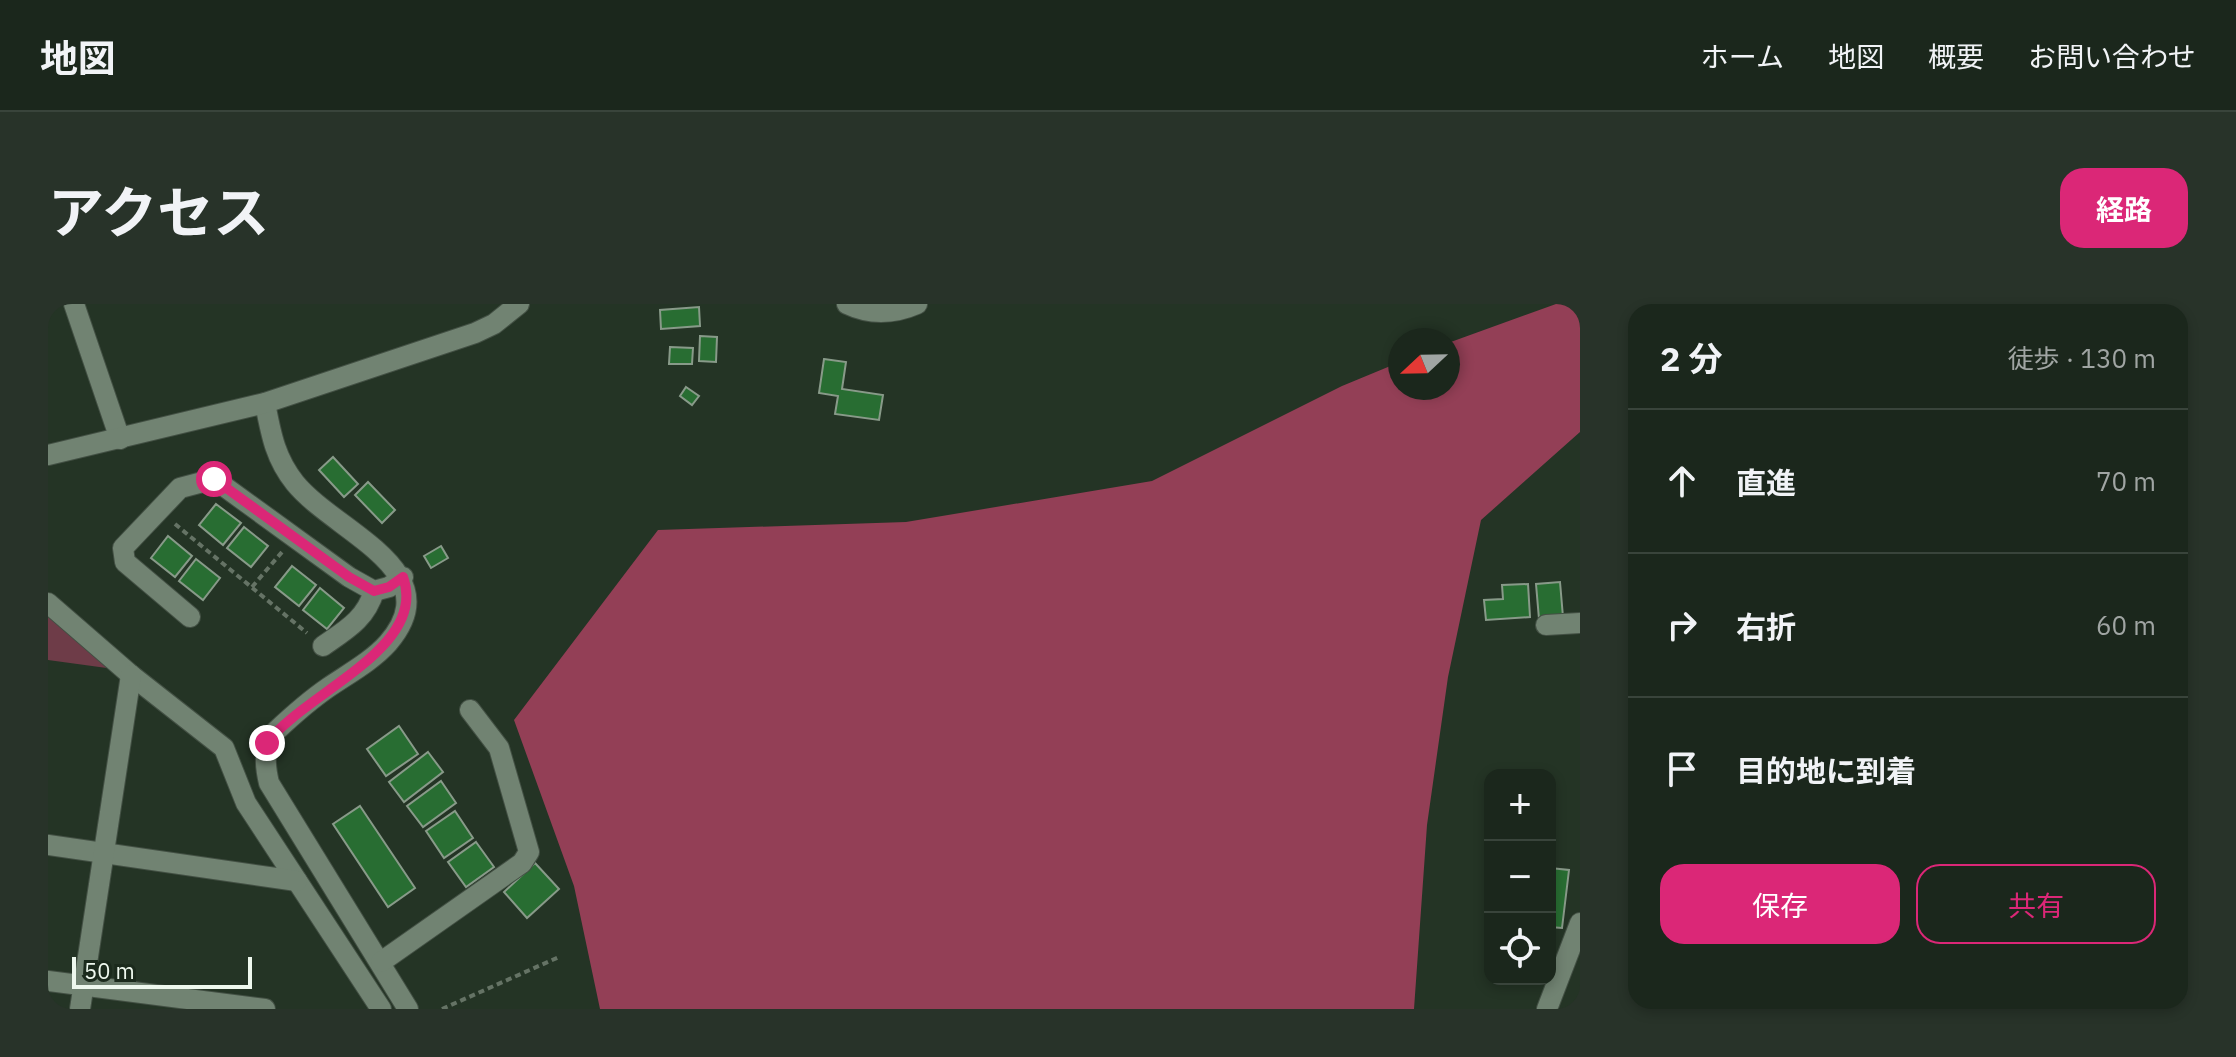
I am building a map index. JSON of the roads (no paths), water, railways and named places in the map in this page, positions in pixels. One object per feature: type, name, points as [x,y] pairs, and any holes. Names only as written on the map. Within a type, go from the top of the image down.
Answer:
[{"type":"street","points":[[74,304],[120,439]]},
{"type":"street","points":[[48,455],[265,403],[475,333],[494,324],[519,304]]},
{"type":"street","points":[[847,304],[870,312],[897,312],[917,304]]},
{"type":"street","points":[[265,403],[274,450],[298,486],[403,577],[408,591],[401,624],[386,645],[276,731],[267,743],[265,764],[269,783],[408,1009]]},
{"type":"street","points":[[190,617],[125,562],[121,555],[123,548],[180,488],[214,479],[294,538],[374,591],[389,587],[403,577]]},
{"type":"street","points":[[323,646],[357,622],[369,609],[374,591]]},
{"type":"street","points":[[48,603],[131,675],[224,748],[246,803],[381,1009]]},
{"type":"street","points":[[1546,625],[1580,623]]},
{"type":"street","points":[[80,1009],[131,675]]},
{"type":"street","points":[[381,962],[522,863],[529,852],[499,748],[470,710]]},
{"type":"street","points":[[48,845],[297,881]]},
{"type":"street","points":[[1547,1009],[1580,923]]},
{"type":"street","points":[[48,981],[265,1009]]}]
